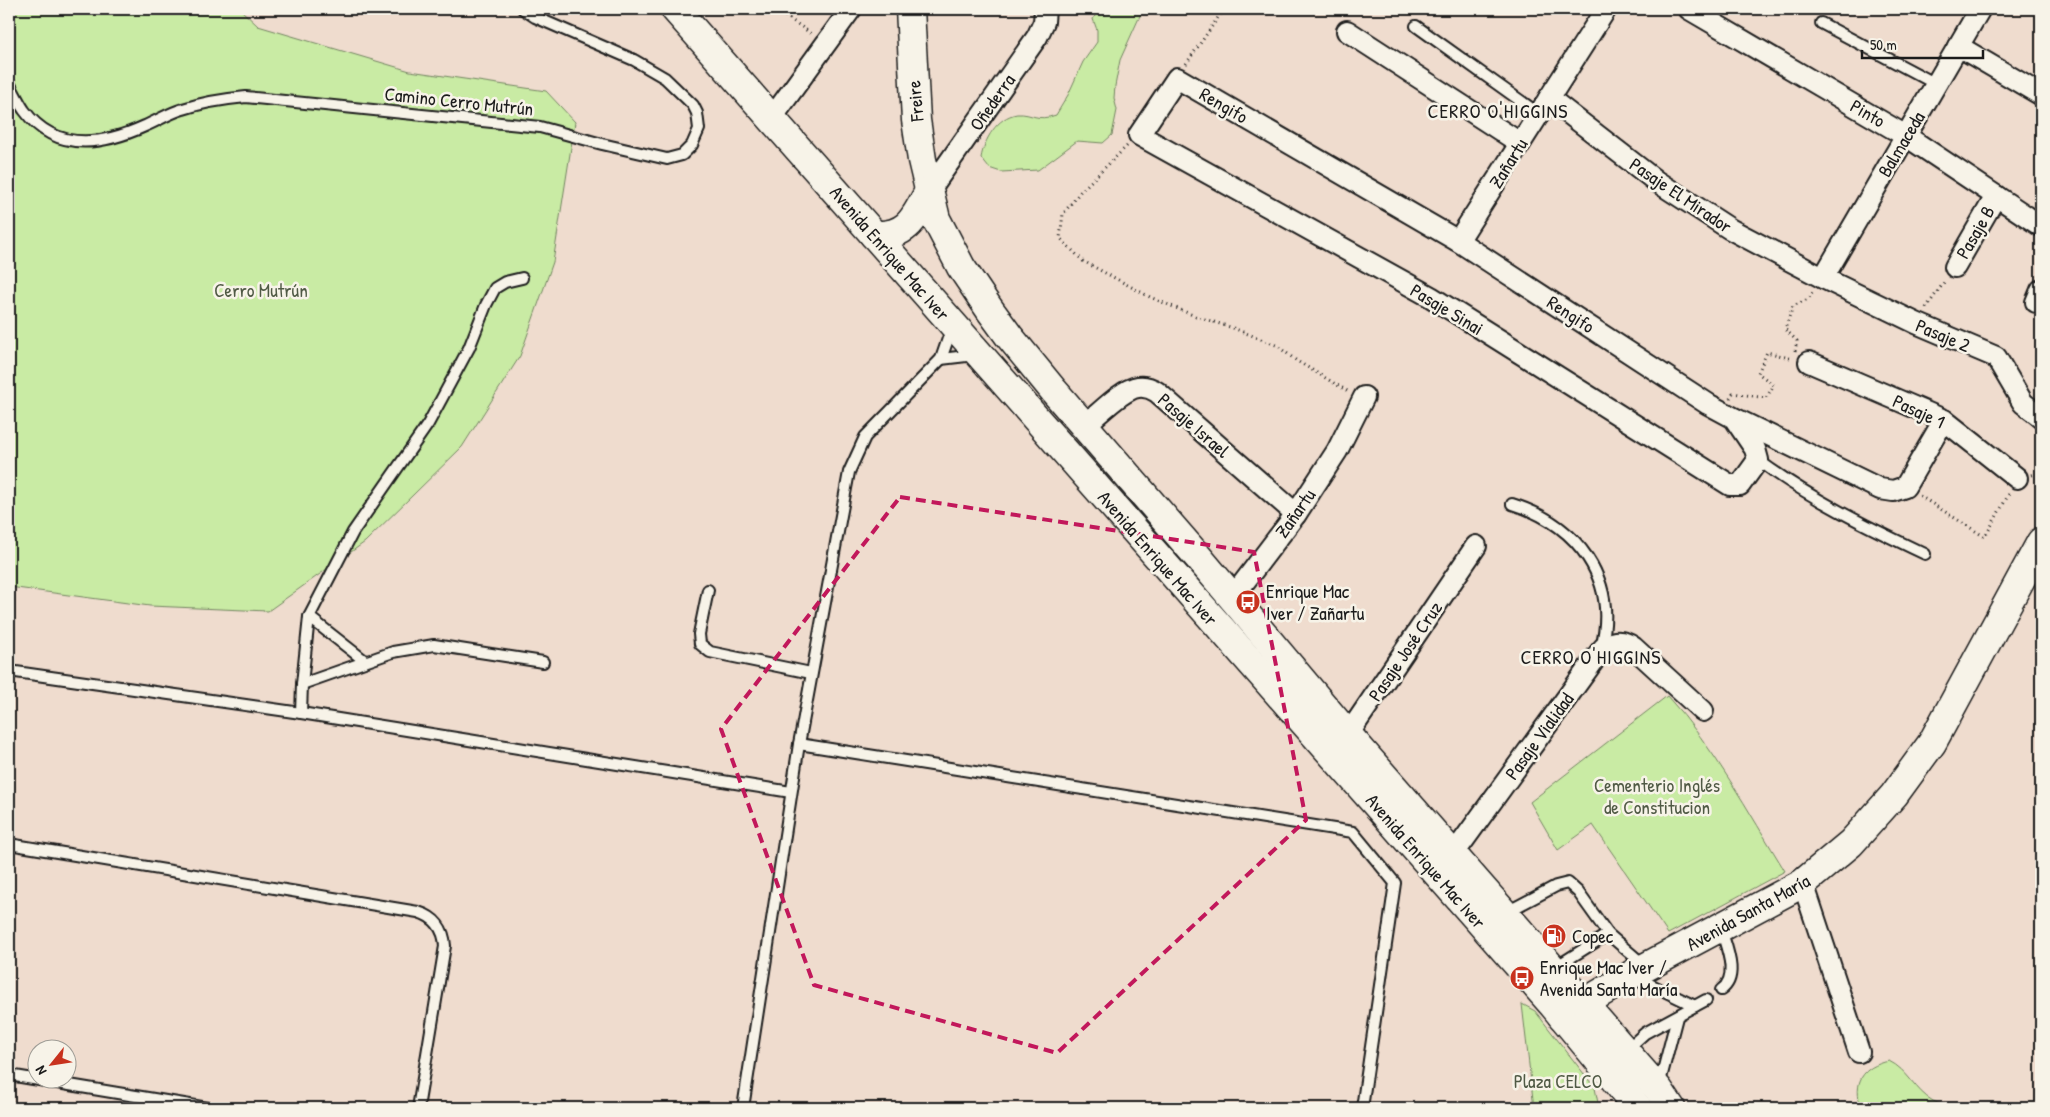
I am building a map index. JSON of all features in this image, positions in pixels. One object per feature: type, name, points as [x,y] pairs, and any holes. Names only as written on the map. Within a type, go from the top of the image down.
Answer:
[{"type":"main road","name":"Avenida Enrique Mac Iver","points":[[675,9],[1177,579],[1453,855],[1553,969],[1573,1010],[1624,1096]]},
{"type":"main road","name":"Freire","points":[[910,9],[916,120],[929,191]]},
{"type":"main road","name":"Avenida Enrique Mac Iver","points":[[929,191],[936,218],[948,245],[1009,336],[1232,598],[1341,745],[1573,1010],[1625,1051],[1665,1099]]},
{"type":"main road","points":[[874,235],[890,234],[907,226],[913,220],[929,191]]},
{"type":"main road","points":[[953,325],[961,267]]},
{"type":"main road","points":[[980,355],[1030,361]]},
{"type":"main road","name":"Avenida Santa María","points":[[1573,1010],[1639,971],[1804,884],[1874,820],[1914,770],[1948,716],[2041,542]]},
{"type":"main road","points":[[1177,579],[1199,558]]},
{"type":"street","points":[[772,118],[851,9]]},
{"type":"street","name":"Oñederra","points":[[929,191],[1038,37],[1044,22],[1045,9]]},
{"type":"street","name":"Zañartu","points":[[1458,241],[1606,9]]},
{"type":"street","name":"Pinto","points":[[1689,9],[1906,136],[2041,226]]},
{"type":"street","name":"Balmaceda","points":[[1823,278],[1980,9]]},
{"type":"street","points":[[1347,31],[1520,143]]},
{"type":"street","points":[[1958,46],[2041,95]]},
{"type":"street","points":[[1139,135],[1177,78]]},
{"type":"street","name":"Rengifo","points":[[1177,78],[1458,241],[1728,415],[1880,490],[1893,491],[1905,486]]},
{"type":"street","name":"Pasaje El Mirador","points":[[1544,106],[1730,229],[1823,278]]},
{"type":"street","name":"Pasaje Sinai","points":[[1139,135],[1431,297],[1730,485],[1740,486],[1758,460]]},
{"type":"street","name":"Pasaje B","points":[[1955,267],[1996,196]]},
{"type":"street","name":"Pasaje 2","points":[[1823,278],[1916,323],[1996,357],[2023,403],[2041,417]]},
{"type":"street","name":"Pasaje 1","points":[[1810,362],[1944,420],[2017,478]]},
{"type":"street","name":"Pasaje Israel","points":[[1085,425],[1127,391],[1138,387],[1151,388],[1296,514]]},
{"type":"street","name":"Zañartu","points":[[1232,598],[1296,514],[1337,451],[1364,396]]},
{"type":"street","points":[[1728,415],[1754,449],[1758,460]]},
{"type":"street","points":[[1905,486],[1944,420]]},
{"type":"street","name":"Pasaje José Cruz","points":[[1341,745],[1476,546]]},
{"type":"street","points":[[1600,652],[1608,644],[1614,642],[1628,643],[1702,711]]},
{"type":"street","name":"Pasaje Vialidad","points":[[1453,855],[1600,652]]},
{"type":"street","points":[[1804,884],[1859,1052]]},
{"type":"lane","name":"Camino Cerro Mutrún","points":[[9,83],[24,110],[39,126],[58,137],[80,142],[92,143],[114,138],[182,109],[203,103],[246,97],[540,127],[667,159],[682,155],[692,145],[699,130],[697,113],[693,106],[665,78],[634,60],[535,17],[523,9]]},
{"type":"lane","points":[[1821,23],[1936,84]]},
{"type":"lane","points":[[1416,26],[1544,106]]},
{"type":"lane","points":[[302,713],[302,684],[309,617],[352,532],[428,424],[469,348],[495,288],[505,282],[522,278]]},
{"type":"lane","points":[[743,1108],[799,744],[849,472],[865,437],[941,359],[953,325]]},
{"type":"lane","points":[[941,359],[980,355]]},
{"type":"lane","points":[[1758,460],[1786,481],[1894,540],[1925,554]]},
{"type":"lane","points":[[1512,504],[1529,509],[1557,525],[1588,557],[1601,585],[1604,600],[1605,626],[1600,652]]},
{"type":"lane","points":[[708,590],[699,634],[700,644],[710,652],[811,673]]},
{"type":"lane","points":[[309,617],[365,661]]},
{"type":"lane","points":[[302,684],[393,652],[434,646],[543,662]]},
{"type":"lane","points":[[9,670],[302,713],[791,792]]},
{"type":"lane","points":[[799,744],[1353,832],[1395,883],[1362,1108]]},
{"type":"lane","points":[[9,844],[418,912],[432,918],[442,930],[445,946],[418,1108]]},
{"type":"lane","points":[[1504,913],[1556,886],[1568,883],[1578,892],[1608,934],[1639,971],[1695,1006]]},
{"type":"lane","points":[[1721,929],[1732,969],[1730,982],[1721,990]]},
{"type":"lane","points":[[1553,969],[1608,934]]},
{"type":"lane","points":[[1624,1096],[1625,1051],[1645,1033],[1706,1000]]},
{"type":"lane","points":[[1665,1099],[1677,1017]]},
{"type":"lane","points":[[9,1075],[208,1108]]},
{"type":"path","points":[[1177,78],[1224,9]]},
{"type":"path","points":[[781,14],[825,43]]},
{"type":"path","points":[[1139,135],[1080,192],[1063,214],[1060,238],[1083,261],[1150,297],[1195,316],[1233,328],[1276,345],[1297,361],[1346,391],[1364,396]]},
{"type":"path","points":[[1916,323],[1955,267]]},
{"type":"path","points":[[1728,415],[1733,393],[1766,398],[1774,385],[1758,373],[1767,352],[1794,359],[1797,341],[1784,329],[1793,306],[1808,299],[1823,278]]},
{"type":"path","points":[[1905,486],[1985,537],[2017,478],[2041,473]]},
{"type":"highlighted area","points":[[900,497],[1254,552],[1306,820],[1057,1053],[814,985],[721,729]]},
{"type":"green space","name":"Cerro Mutrún","points":[[9,9],[240,9],[258,26],[410,71],[546,91],[575,122],[553,262],[520,356],[462,447],[365,542],[268,611],[150,606],[9,587]]},
{"type":"green space","points":[[1099,9],[1143,9],[1120,60],[1114,98],[1117,110],[1112,135],[1103,143],[1077,141],[1038,170],[1001,172],[989,168],[981,158],[985,144],[993,130],[1003,120],[1017,114],[1044,118],[1056,115],[1068,95],[1083,62],[1097,42],[1097,30],[1093,19]]},
{"type":"green space","name":"Cementerio Inglés de Constitucion","points":[[1667,696],[1700,736],[1715,758],[1785,871],[1668,934],[1593,825],[1558,850],[1530,802]]},
{"type":"green space","name":"Plaza CELCO","points":[[1522,1004],[1535,1011],[1595,1088],[1599,1108],[1534,1108]]},
{"type":"green space","points":[[1889,1061],[1896,1065],[1927,1097],[1935,1102],[1955,1108],[1861,1108],[1858,1091],[1862,1077],[1872,1067]]},
{"type":"place","name":"Enrique Mac Iver / Zañartu","points":[[1248,602]]},
{"type":"place","name":"Copec","points":[[1554,936]]},
{"type":"place","name":"Enrique Mac Iver / Avenida Santa María","points":[[1522,978]]},
{"type":"district","name":"CERRO O'HIGGINS","points":[[1498,111]]},
{"type":"district","name":"CERRO O'HIGGINS","points":[[1591,657]]}]
